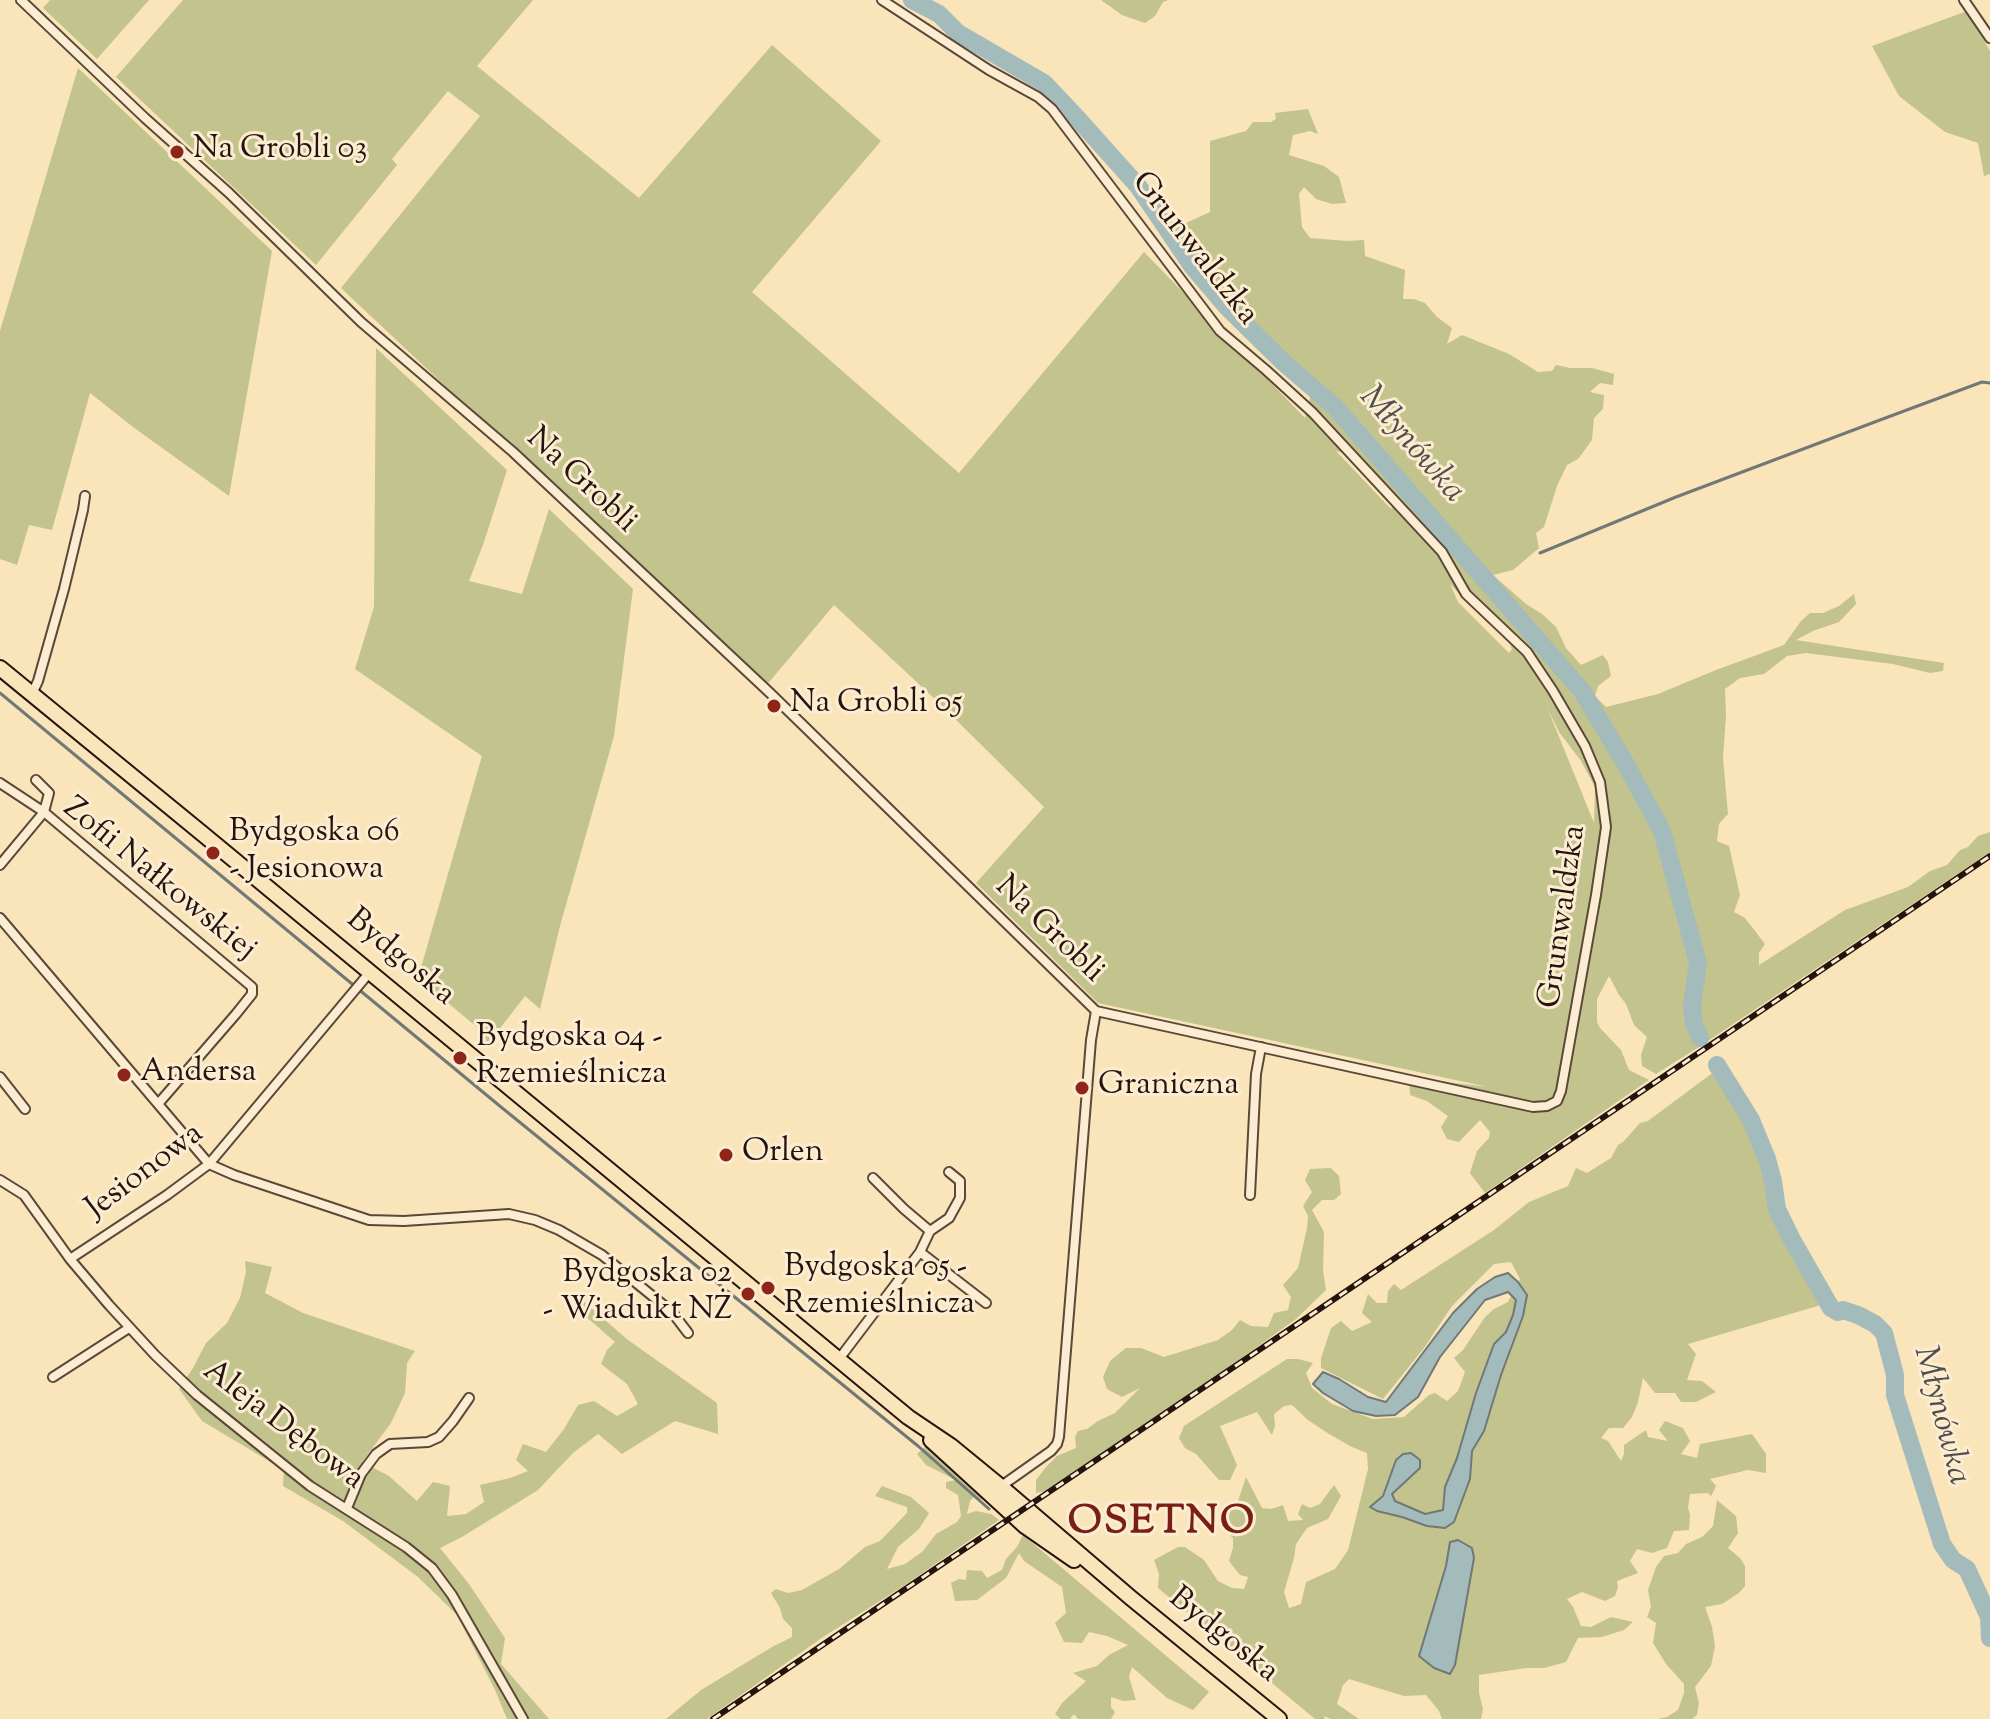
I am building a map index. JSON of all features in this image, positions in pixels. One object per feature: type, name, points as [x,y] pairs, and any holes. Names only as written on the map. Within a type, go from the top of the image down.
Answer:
[{"type":"main road","name":"Bydgoska","points":[[0,668],[839,1359],[908,1417],[944,1454],[1025,1526],[1131,1598]]},
{"type":"main road","name":"Bydgoska","points":[[908,1417],[951,1446],[1279,1719]]},
{"type":"street","name":"Na Grobli","points":[[21,0],[229,193],[361,322],[513,452],[770,693],[1096,1011]]},
{"type":"street","name":"Grunwaldzka","points":[[882,0],[989,70],[1038,97],[1052,109],[1220,331],[1313,413],[1442,552],[1466,594],[1527,652],[1585,746],[1600,782],[1606,827],[1557,1101],[1547,1106],[1533,1107],[1261,1047]]},
{"type":"street","points":[[1964,0],[1990,38]]},
{"type":"street","points":[[32,694],[64,589],[85,496]]},
{"type":"street","points":[[0,783],[44,812],[49,793],[36,780]]},
{"type":"street","name":"Zofii Nałkowskiej","points":[[0,865],[44,812],[252,987],[252,994],[236,1014],[158,1104]]},
{"type":"street","points":[[0,918],[209,1164],[369,1220],[404,1221],[509,1214],[535,1220],[602,1255],[672,1312],[688,1333]]},
{"type":"street","name":"Jesionowa","points":[[70,1259],[209,1164],[370,972]]},
{"type":"street","points":[[979,1484],[1001,1487],[1051,1451],[1059,1437],[1091,1040],[1096,1011],[1261,1047],[1256,1074],[1250,1195]]},
{"type":"street","points":[[0,1077],[25,1109]]},
{"type":"street","points":[[839,1359],[920,1252],[930,1231],[949,1218],[960,1198],[960,1181],[949,1172]]},
{"type":"street","points":[[873,1178],[930,1231]]},
{"type":"street","name":"Aleja Dębowa","points":[[0,1180],[24,1195],[70,1259],[129,1328],[197,1395],[310,1486],[406,1547],[432,1568],[452,1595],[523,1719]]},
{"type":"street","points":[[920,1252],[986,1303]]},
{"type":"street","points":[[53,1377],[129,1328]]},
{"type":"street","points":[[347,1508],[361,1474],[376,1454],[390,1444],[428,1442],[439,1437],[469,1398]]},
{"type":"green space","points":[[50,0],[149,0],[97,59],[43,8]]},
{"type":"green space","points":[[183,0],[533,0],[477,66],[639,198],[772,45],[881,141],[752,292],[959,473],[1144,252],[1305,418],[1311,394],[1256,346],[1215,302],[1162,234],[1210,212],[1210,141],[1246,131],[1253,122],[1271,122],[1276,119],[1275,113],[1308,109],[1318,134],[1310,131],[1293,135],[1289,155],[1324,166],[1339,177],[1346,203],[1332,204],[1316,199],[1304,187],[1299,194],[1302,227],[1310,238],[1364,240],[1365,256],[1405,270],[1403,299],[1425,303],[1452,328],[1447,344],[1462,335],[1509,354],[1538,372],[1552,371],[1556,365],[1592,368],[1614,374],[1613,385],[1600,383],[1590,392],[1604,395],[1603,409],[1594,418],[1592,440],[1578,459],[1567,465],[1557,486],[1544,527],[1536,533],[1539,548],[1513,570],[1493,575],[1556,627],[1566,648],[1581,665],[1603,655],[1611,676],[1598,686],[1595,696],[1606,707],[1658,694],[1784,645],[1810,613],[1823,613],[1854,594],[1856,604],[1839,622],[1796,640],[1944,663],[1943,671],[1930,673],[1893,664],[1806,653],[1787,656],[1764,674],[1740,678],[1725,689],[1723,758],[1728,814],[1719,824],[1717,841],[1729,846],[1740,895],[1734,912],[1745,918],[1765,944],[1759,953],[1759,965],[1845,910],[1908,887],[1930,871],[1947,865],[1978,836],[1990,832],[1990,852],[1656,1074],[1642,1066],[1641,1055],[1647,1037],[1634,1025],[1626,1004],[1609,976],[1597,999],[1597,1022],[1621,1050],[1629,1070],[1649,1080],[1485,1193],[1470,1173],[1477,1151],[1489,1138],[1490,1132],[1480,1120],[1459,1142],[1447,1139],[1441,1127],[1448,1116],[1427,1101],[1410,1095],[1409,1080],[1416,1078],[1488,1087],[1098,1003],[976,883],[1044,807],[936,700],[834,605],[765,687],[341,288],[480,116],[448,91],[392,159],[397,165],[316,265],[116,77]],"holes":[[[1336,451],[1351,455],[1396,498],[1391,509]],[[1450,584],[1467,602],[1482,604],[1501,623],[1512,649],[1509,653],[1458,602]],[[1547,707],[1559,732],[1581,761],[1595,787],[1594,823]]]},
{"type":"green space","points":[[1101,0],[1168,0],[1145,23],[1122,15]]},
{"type":"green space","points":[[1967,11],[1990,51],[1990,174],[1984,176],[1978,143],[1945,132],[1899,96],[1872,46]]},
{"type":"green space","points":[[78,68],[272,251],[229,496],[90,393],[52,530],[29,525],[17,565],[0,559],[0,331]]},
{"type":"green space","points":[[376,348],[507,470],[469,581],[522,594],[549,509],[633,589],[614,736],[560,926],[540,1009],[525,996],[487,1045],[484,1033],[418,978],[482,756],[355,669],[374,607]]},
{"type":"green space","points":[[1711,1074],[1730,1075],[1748,1098],[1774,1161],[1781,1211],[1793,1237],[1784,1240],[1821,1305],[1688,1344],[1696,1354],[1687,1380],[1702,1381],[1716,1392],[1696,1402],[1681,1402],[1675,1393],[1655,1393],[1643,1378],[1632,1417],[1623,1428],[1609,1428],[1601,1438],[1608,1441],[1621,1461],[1624,1445],[1646,1430],[1648,1437],[1668,1441],[1659,1430],[1665,1421],[1683,1428],[1690,1441],[1681,1454],[1697,1458],[1700,1444],[1752,1434],[1766,1454],[1766,1473],[1748,1470],[1710,1479],[1716,1486],[1711,1496],[1708,1493],[1690,1494],[1689,1530],[1674,1531],[1667,1548],[1652,1553],[1637,1549],[1630,1561],[1638,1573],[1617,1581],[1615,1596],[1605,1601],[1582,1592],[1567,1599],[1581,1626],[1591,1627],[1611,1617],[1633,1622],[1624,1630],[1602,1637],[1578,1638],[1566,1662],[1544,1668],[1479,1675],[1483,1709],[1481,1719],[1442,1719],[1426,1695],[1404,1696],[1349,1679],[1343,1685],[1337,1704],[1359,1719],[1324,1716],[1325,1719],[1315,1719],[1158,1588],[1159,1574],[1154,1560],[1178,1547],[1185,1547],[1204,1560],[1218,1581],[1232,1588],[1244,1589],[1248,1577],[1240,1575],[1229,1561],[1233,1538],[1223,1529],[1221,1517],[1238,1501],[1246,1477],[1262,1508],[1283,1505],[1288,1521],[1303,1520],[1298,1514],[1302,1504],[1310,1508],[1320,1504],[1334,1485],[1341,1496],[1328,1519],[1307,1528],[1296,1544],[1284,1592],[1289,1608],[1301,1604],[1306,1582],[1335,1569],[1348,1550],[1368,1469],[1367,1453],[1329,1434],[1292,1405],[1284,1406],[1274,1414],[1272,1435],[1257,1412],[1220,1426],[1237,1465],[1230,1480],[1219,1480],[1196,1454],[1185,1448],[1179,1438],[1184,1426],[1287,1359],[1313,1363],[1306,1373],[1312,1388],[1332,1404],[1373,1419],[1404,1417],[1435,1393],[1447,1401],[1458,1391],[1465,1372],[1454,1358],[1485,1317],[1508,1302],[1520,1279],[1511,1262],[1494,1264],[1452,1306],[1424,1348],[1383,1399],[1321,1368],[1321,1358],[1331,1328],[1341,1321],[1352,1331],[1372,1322],[1362,1313],[1368,1294],[1377,1303],[1387,1303],[1388,1291],[1394,1284],[1401,1290],[1494,1230],[1529,1202],[1568,1186],[1576,1168],[1587,1173],[1611,1158],[1618,1145],[1640,1123],[1648,1121]],"holes":[[[1450,1543],[1474,1558],[1455,1665],[1450,1674],[1419,1656]]]},
{"type":"green space","points":[[1331,1168],[1339,1176],[1341,1194],[1334,1200],[1322,1200],[1312,1210],[1324,1232],[1326,1290],[1296,1319],[1212,1379],[1045,1491],[1036,1493],[1036,1480],[1046,1467],[1057,1456],[1076,1448],[1078,1431],[1115,1413],[1140,1388],[1122,1397],[1107,1389],[1103,1377],[1110,1361],[1126,1348],[1141,1348],[1164,1357],[1218,1340],[1240,1320],[1251,1326],[1268,1327],[1274,1313],[1288,1310],[1291,1297],[1283,1285],[1298,1268],[1308,1216],[1303,1206],[1312,1192],[1305,1180],[1310,1169]]},
{"type":"green space","points":[[245,1261],[272,1267],[265,1293],[303,1313],[415,1351],[407,1363],[405,1393],[391,1423],[362,1462],[389,1476],[417,1501],[433,1482],[450,1486],[447,1516],[466,1514],[484,1502],[480,1485],[528,1471],[516,1460],[523,1444],[546,1452],[578,1405],[594,1401],[617,1416],[638,1404],[627,1384],[601,1364],[607,1350],[615,1342],[567,1300],[574,1293],[628,1340],[717,1403],[718,1434],[675,1421],[622,1454],[598,1434],[573,1453],[538,1490],[440,1548],[469,1584],[505,1638],[501,1664],[549,1719],[507,1719],[457,1615],[418,1577],[343,1521],[283,1486],[284,1470],[202,1421],[179,1389],[206,1343],[227,1323],[240,1298],[246,1272]]},
{"type":"green space","points":[[926,1446],[967,1477],[989,1502],[974,1497],[967,1514],[976,1511],[991,1514],[999,1520],[823,1637],[707,1719],[666,1719],[701,1690],[792,1637],[792,1628],[783,1619],[771,1593],[776,1589],[788,1593],[802,1590],[839,1569],[865,1547],[880,1541],[907,1513],[907,1507],[875,1496],[882,1486],[911,1497],[929,1513],[919,1529],[898,1547],[887,1569],[905,1564],[922,1552],[936,1534],[957,1522],[961,1516],[958,1495],[946,1488],[946,1482],[956,1480],[926,1465],[917,1454]]},
{"type":"green space","points":[[1717,1500],[1736,1516],[1738,1533],[1728,1548],[1745,1566],[1745,1586],[1722,1604],[1705,1607],[1715,1646],[1711,1666],[1695,1687],[1699,1703],[1697,1715],[1692,1719],[1657,1719],[1678,1710],[1684,1684],[1653,1643],[1656,1623],[1647,1617],[1651,1607],[1648,1590],[1656,1567],[1664,1556],[1678,1553],[1713,1526]]},
{"type":"green space","points":[[1023,1535],[1209,1692],[1193,1710],[1167,1698],[1132,1667],[1129,1677],[1136,1700],[1123,1701],[1111,1697],[1111,1707],[1115,1712],[1111,1719],[1078,1719],[1074,1714],[1070,1719],[1061,1719],[1055,1714],[1062,1703],[1086,1681],[1073,1673],[1097,1666],[1128,1645],[1089,1632],[1082,1643],[1064,1642],[1055,1623],[1066,1613],[1062,1587],[1024,1561],[1019,1553],[1006,1578],[977,1600],[955,1601],[951,1583],[966,1580],[967,1570],[982,1571],[987,1578],[1002,1570]]},
{"type":"water","points":[[1508,1273],[1527,1295],[1523,1316],[1484,1431],[1472,1451],[1470,1479],[1454,1522],[1445,1528],[1427,1526],[1377,1511],[1370,1507],[1383,1496],[1396,1460],[1403,1454],[1411,1453],[1420,1460],[1420,1468],[1392,1494],[1395,1501],[1425,1514],[1443,1510],[1445,1487],[1476,1393],[1494,1344],[1506,1332],[1516,1300],[1508,1292],[1485,1300],[1440,1357],[1418,1397],[1395,1415],[1376,1416],[1353,1411],[1313,1384],[1323,1372],[1368,1397],[1386,1402],[1453,1313],[1477,1289],[1495,1277]]},
{"type":"water","points":[[1458,1540],[1472,1548],[1474,1558],[1455,1665],[1450,1674],[1434,1668],[1419,1656],[1446,1566],[1450,1542]]},
{"type":"waterway","name":"Młynówka","points":[[912,0],[939,14],[958,33],[1044,83],[1138,186],[1192,266],[1226,306],[1335,407],[1582,691],[1662,831],[1698,963],[1692,1006],[1694,1024],[1700,1038]]},
{"type":"waterway","points":[[1540,553],[1676,497],[1982,382],[1990,383]]},
{"type":"waterway","points":[[0,693],[918,1446],[989,1509]]},
{"type":"waterway","name":"Młynówka","points":[[1717,1065],[1751,1120],[1767,1159],[1777,1209],[1831,1308],[1858,1315],[1884,1333],[1895,1375],[1895,1395],[1942,1544],[1953,1560],[1967,1569],[1989,1617],[1990,1638]]},
{"type":"railway","points":[[713,1719],[1990,856]]},
{"type":"place","name":"Na Grobli 03","points":[[177,152]]},
{"type":"place","name":"Na Grobli 05","points":[[774,706]]},
{"type":"place","name":"Bydgoska 06 - Jesionowa","points":[[213,853]]},
{"type":"place","name":"Bydgoska 04 - Rzemieślnicza","points":[[460,1058]]},
{"type":"place","name":"Andersa","points":[[124,1075]]},
{"type":"place","name":"Graniczna","points":[[1082,1088]]},
{"type":"place","name":"Orlen","points":[[726,1155]]},
{"type":"place","name":"Bydgoska 05 - Rzemieślnicza","points":[[768,1288]]},
{"type":"place","name":"Bydgoska 02 - Wiadukt NŻ","points":[[748,1294]]},
{"type":"district","name":"OSETNO","points":[[1162,1525]]}]
